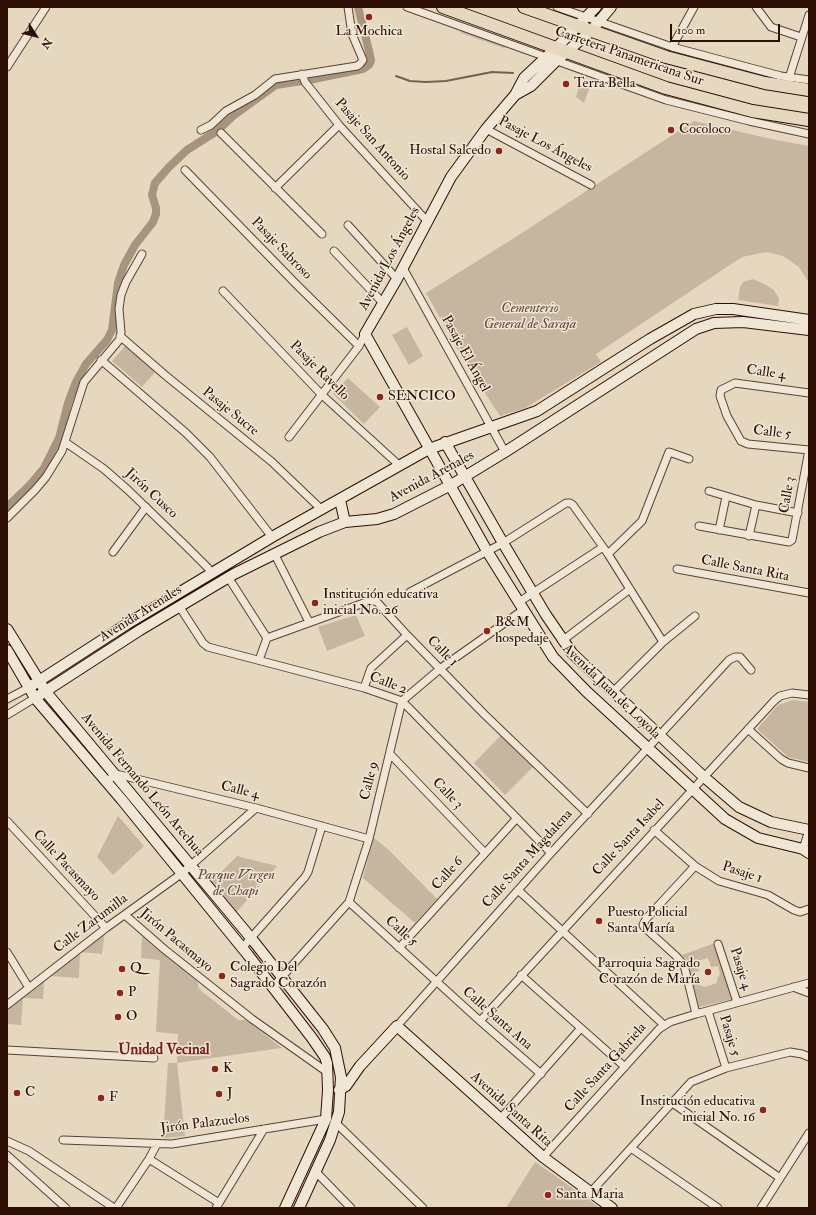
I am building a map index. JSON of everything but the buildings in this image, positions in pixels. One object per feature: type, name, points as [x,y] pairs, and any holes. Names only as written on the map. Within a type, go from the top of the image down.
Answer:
[{"type":"highway","name":"Carretera Panamericana Sur","points":[[443,7],[690,95],[752,111],[809,120]]},
{"type":"highway","name":"Carretera Panamericana Sur","points":[[524,7],[578,27],[595,27],[666,57],[732,75],[809,90]]},
{"type":"street","points":[[7,68],[46,7]]},
{"type":"street","points":[[200,130],[211,125],[226,111],[255,95],[275,80],[302,74],[358,66],[363,60],[352,34],[348,7]]},
{"type":"street","points":[[407,7],[666,100],[743,120],[809,134]]},
{"type":"street","points":[[556,7],[587,18],[595,27],[789,78],[809,80]]},
{"type":"street","name":"Avenida Los Ángeles","points":[[514,95],[531,86],[556,61],[561,50],[578,27],[596,7]]},
{"type":"street","name":"Avenida Los Ángeles","points":[[289,437],[359,346],[403,268],[451,177],[486,129],[514,95],[524,78],[546,57],[561,50],[595,27],[612,7]]},
{"type":"street","points":[[672,47],[694,7]]},
{"type":"street","points":[[756,7],[771,27],[801,37]]},
{"type":"street","points":[[789,78],[809,14]]},
{"type":"street","name":"Pasaje San Antonio","points":[[302,74],[305,82],[339,125],[427,221]]},
{"type":"street","points":[[275,188],[339,125]]},
{"type":"street","name":"Pasaje Los Ángeles","points":[[486,129],[591,185]]},
{"type":"street","points":[[221,133],[322,234]]},
{"type":"street","name":"Pasaje Sabroso","points":[[185,170],[297,285],[359,346]]},
{"type":"street","points":[[348,225],[397,279]]},
{"type":"street","points":[[334,251],[383,303]]},
{"type":"street","points":[[7,518],[36,490],[46,477],[65,442],[82,387],[101,360],[114,348],[120,336],[119,309],[121,295],[126,282],[142,254]]},
{"type":"street","name":"Pasaje El Ángel","points":[[403,268],[505,452]]},
{"type":"street","name":"Pasaje Ravello","points":[[223,291],[322,394],[400,466]]},
{"type":"street","name":"Avenida Arenales","points":[[7,700],[38,682],[127,624],[272,537],[429,449],[445,442],[536,411],[694,314],[733,309],[809,320]]},
{"type":"street","name":"Avenida Arenales","points":[[7,715],[46,692],[179,606],[228,577],[274,553],[345,522],[385,517],[410,507],[436,491],[450,485],[505,452],[682,337],[706,325],[714,323],[743,322],[809,330]]},
{"type":"street","name":"Avenida Juan de Loyola","points":[[365,334],[487,550],[546,648],[561,667],[649,747],[714,810],[737,827],[771,842],[806,851]]},
{"type":"street","name":"Pasaje Sucre","points":[[120,336],[165,375],[272,462],[322,510]]},
{"type":"street","points":[[101,360],[186,433],[210,457],[272,537]]},
{"type":"street","name":"Calle 4","points":[[721,390],[735,383],[743,383],[809,393]]},
{"type":"street","name":"Calle 5","points":[[721,390],[721,403],[736,436],[741,441],[748,444],[809,450]]},
{"type":"street","name":"Jirón Cusco","points":[[65,442],[104,469],[206,565],[211,573]]},
{"type":"street","name":"Avenida Juan de Loyola","points":[[445,442],[503,543],[562,641],[572,654],[730,800],[747,812],[771,822],[809,830]]},
{"type":"street","name":"Calle 3","points":[[749,536],[789,542],[794,537],[809,450]]},
{"type":"street","points":[[608,554],[642,521],[669,452],[689,459]]},
{"type":"street","points":[[708,491],[756,505],[798,513]]},
{"type":"street","points":[[719,530],[726,497]]},
{"type":"street","points":[[340,500],[345,522]]},
{"type":"street","points":[[410,592],[487,550],[503,543],[566,503],[570,503],[574,505],[608,554],[664,642]]},
{"type":"street","points":[[698,526],[749,536],[756,505]]},
{"type":"street","points":[[113,552],[146,507]]},
{"type":"street","points":[[402,701],[440,668],[521,606],[533,592],[602,547]]},
{"type":"street","points":[[274,553],[309,622]]},
{"type":"street","name":"Calle Santa Rita","points":[[676,569],[809,594]]},
{"type":"street","points":[[228,577],[267,638],[260,658]]},
{"type":"street","points":[[562,641],[630,590]]},
{"type":"street","name":"Calle 1","points":[[267,638],[372,600],[377,602],[407,636],[484,714],[588,814]]},
{"type":"street","name":"Calle 2","points":[[179,606],[206,645],[260,658],[364,688],[402,701],[551,854]]},
{"type":"street","points":[[613,692],[664,642],[695,616]]},
{"type":"street","points":[[7,629],[38,682]]},
{"type":"street","points":[[364,688],[371,668],[407,636]]},
{"type":"street","points":[[7,650],[28,688]]},
{"type":"street","name":"Calle Santa Magdalena","points":[[342,1090],[360,1066],[398,1026],[518,890],[729,660],[735,657],[740,657],[750,670]]},
{"type":"street","name":"Avenida Fernando León Arechua","points":[[38,682],[251,938],[330,1039],[338,1056],[342,1090]]},
{"type":"street","name":"Avenida Fernando León Arechua","points":[[28,688],[242,948],[319,1047],[327,1063],[328,1090],[326,1119]]},
{"type":"street","name":"Calle Santa Isabel","points":[[480,1021],[654,830],[780,696],[792,693],[809,695]]},
{"type":"street","name":"Calle 9","points":[[272,988],[349,902],[368,839],[402,701]]},
{"type":"street","points":[[748,729],[788,763],[809,768]]},
{"type":"street","name":"Calle 3","points":[[390,754],[485,853]]},
{"type":"street","points":[[106,782],[116,774]]},
{"type":"street","name":"Calle 4","points":[[116,774],[256,808],[368,839]]},
{"type":"street","name":"Calle Zarumilla","points":[[7,1005],[106,928],[181,874],[256,808]]},
{"type":"street","name":"Calle 6","points":[[399,948],[517,818]]},
{"type":"street","name":"Calle Pacasmayo","points":[[7,821],[106,928]]},
{"type":"street","points":[[242,948],[305,877],[308,872],[322,826]]},
{"type":"street","name":"Pasaje 1","points":[[654,830],[695,866],[719,881],[768,894],[800,912],[809,909]]},
{"type":"street","points":[[806,851],[809,830]]},
{"type":"street","points":[[695,866],[646,919],[643,925],[684,965],[696,1014]]},
{"type":"street","points":[[518,890],[664,1025]]},
{"type":"street","name":"Calle 5","points":[[349,902],[436,982]]},
{"type":"street","name":"Jirón Pacasmayo","points":[[125,915],[164,949],[252,1019],[327,1072]]},
{"type":"street","name":"Pasaje 4","points":[[718,944],[737,1002]]},
{"type":"street","points":[[7,952],[29,988]]},
{"type":"street","points":[[521,975],[625,1067]]},
{"type":"street","name":"Calle Santa Ana","points":[[436,982],[541,1074]]},
{"type":"street","name":"Calle Santa Gabriela","points":[[543,1157],[652,1036],[664,1025],[737,1002],[809,983]]},
{"type":"street","points":[[793,987],[809,993]]},
{"type":"street","name":"Pasaje 5","points":[[708,1011],[726,1068]]},
{"type":"street","name":"Avenida Santa Rita","points":[[398,1026],[543,1157],[612,1208]]},
{"type":"street","points":[[501,1118],[581,1028]]},
{"type":"street","points":[[7,1050],[154,1058]]},
{"type":"street","points":[[590,1192],[691,1082],[726,1068],[790,1052],[809,1057]]},
{"type":"street","points":[[327,1072],[341,1072],[360,1066]]},
{"type":"street","points":[[299,1208],[316,1172],[336,1123],[342,1090],[328,1090]]},
{"type":"street","points":[[672,1102],[780,1178]]},
{"type":"street","points":[[285,1208],[326,1119]]},
{"type":"street","name":"Jirón Palazuelos","points":[[63,1140],[172,1144],[326,1119]]},
{"type":"street","points":[[336,1123],[423,1208]]},
{"type":"street","points":[[149,1159],[217,1206],[264,1130]]},
{"type":"street","points":[[761,1208],[809,1133]]},
{"type":"street","points":[[7,1141],[29,1151],[115,1208],[149,1159],[156,1144]]},
{"type":"street","points":[[631,1148],[718,1208]]},
{"type":"street","points":[[7,1155],[66,1208]]},
{"type":"street","points":[[316,1172],[351,1208]]},
{"type":"green space","points":[[459,28],[508,46],[504,48],[461,33]]},
{"type":"green space","points":[[580,83],[590,87],[584,103],[576,97]]},
{"type":"green space","name":"Cementerio General de Saraja","points":[[694,121],[771,139],[809,146],[809,283],[799,267],[783,256],[767,252],[742,257],[596,354],[601,362],[525,408],[500,416],[461,356],[426,293],[514,238]]},
{"type":"green space","points":[[753,279],[774,290],[779,299],[778,306],[738,300],[740,287],[743,282]]},
{"type":"green space","points":[[407,327],[423,356],[409,365],[392,335]]},
{"type":"green space","points":[[126,345],[156,371],[142,387],[112,361]]},
{"type":"green space","points":[[348,378],[380,407],[364,424],[333,394]]},
{"type":"green space","points":[[356,615],[365,636],[327,651],[318,627]]},
{"type":"green space","points":[[793,700],[809,702],[809,762],[788,757],[757,729],[778,705]]},
{"type":"green space","points":[[501,735],[533,767],[505,795],[474,763]]},
{"type":"green space","points":[[118,816],[144,846],[113,875],[97,857]]},
{"type":"green space","points":[[373,837],[390,851],[437,899],[415,923],[363,878]]},
{"type":"green space","name":"Parque Virgen de Chapi","points":[[237,856],[277,866],[235,914],[210,883]]},
{"type":"green space","points":[[105,932],[102,954],[80,952]]},
{"type":"green space","points":[[142,936],[197,981],[199,989],[238,1020],[246,1020],[282,1048],[177,1063],[178,1034],[156,1032],[160,960],[141,958]]},
{"type":"green space","points":[[715,943],[733,999],[699,1007],[687,960],[682,955]],"holes":[[[708,958],[711,967],[718,966],[720,974],[717,979],[717,983],[704,987],[694,982],[692,973],[699,971],[696,961]]]},
{"type":"green space","points":[[80,952],[79,978],[50,976]]},
{"type":"green space","points":[[44,980],[43,999],[23,998],[21,1025],[7,1024],[7,1010]]},
{"type":"green space","points":[[168,1063],[177,1063],[185,1136],[163,1138]]},
{"type":"green space","name":"Santa Maria","points":[[535,1162],[547,1170],[600,1208],[506,1208]]},
{"type":"waterway","points":[[309,80],[363,69],[369,65],[371,61],[370,55],[358,7]]},
{"type":"waterway","points":[[396,76],[410,81],[426,82],[446,81],[492,72],[513,73]]},
{"type":"waterway","points":[[7,507],[29,486],[44,468],[59,438],[68,403],[76,382],[86,364],[107,340],[112,330],[118,283],[124,265],[135,245],[153,222],[156,214],[156,208],[152,195],[155,183],[187,150],[217,131],[233,116],[276,85],[302,81]]},
{"type":"place","name":"La Mochica","points":[[369,17]]},
{"type":"place","name":"Terra Bella","points":[[566,84]]},
{"type":"place","name":"Cocoloco","points":[[671,130]]},
{"type":"place","name":"Hostal Salcedo","points":[[499,151]]},
{"type":"place","name":"SENCICO","points":[[380,397]]},
{"type":"place","name":"Institución educativa inicial No. 26","points":[[315,603]]},
{"type":"place","name":"B&M hospedaje","points":[[487,631]]},
{"type":"place","name":"Puesto Policial Santa María","points":[[599,921]]},
{"type":"place","name":"Q","points":[[122,969]]},
{"type":"place","name":"Parroquia Sagrado Corazón de María","points":[[708,972]]},
{"type":"place","name":"Colegio Del Sagrado Corazón","points":[[222,976]]},
{"type":"place","name":"P","points":[[120,993]]},
{"type":"place","name":"O","points":[[118,1017]]},
{"type":"place","name":"K","points":[[215,1069]]},
{"type":"place","name":"C","points":[[17,1093]]},
{"type":"place","name":"J","points":[[219,1094]]},
{"type":"place","name":"F","points":[[101,1098]]},
{"type":"place","name":"Institución educativa inicial No. 16","points":[[763,1110]]},
{"type":"place","name":"Santa Maria","points":[[548,1195]]},
{"type":"district","name":"Unidad Vecinal","points":[[164,1051]]}]
